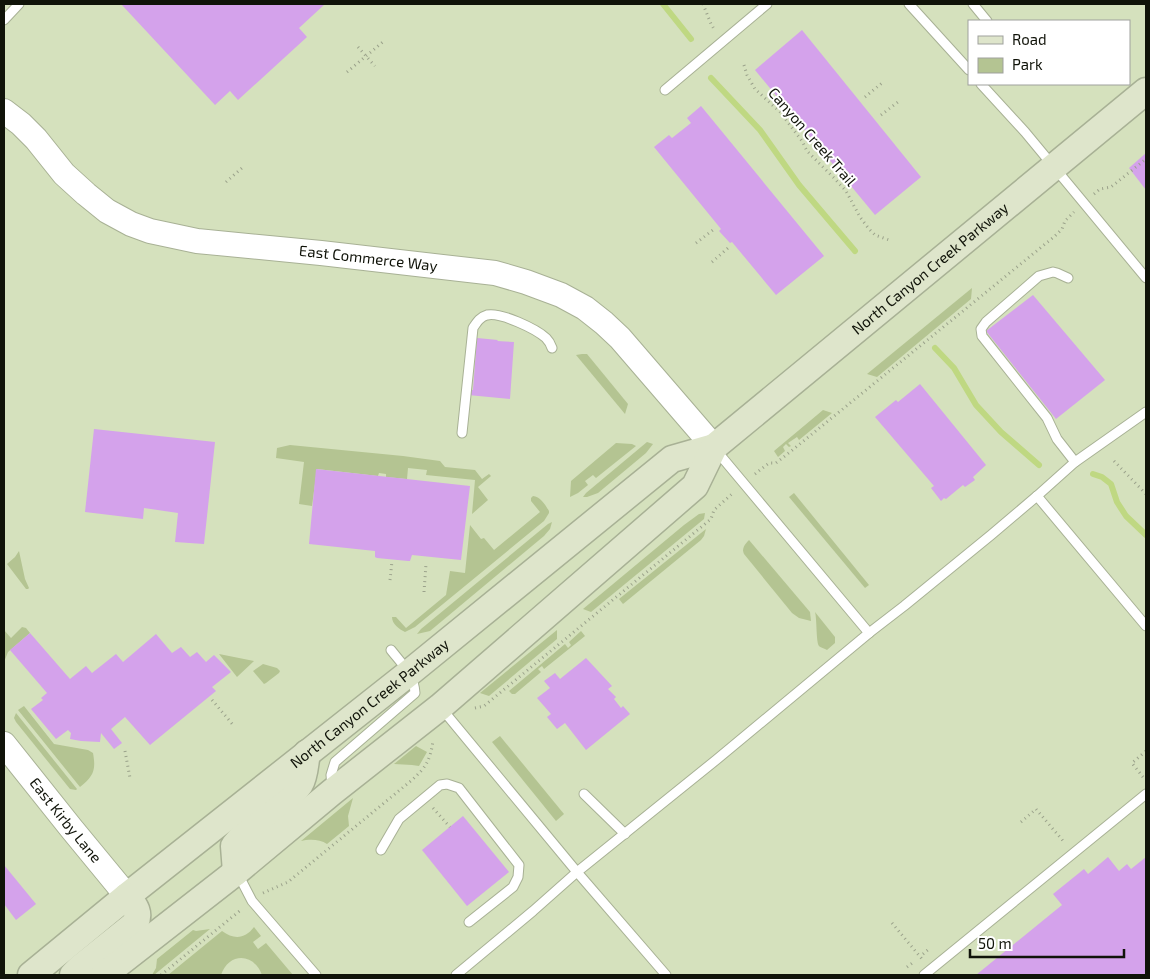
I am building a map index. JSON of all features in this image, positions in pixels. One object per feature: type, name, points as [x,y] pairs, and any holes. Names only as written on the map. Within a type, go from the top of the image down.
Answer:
[{"type":"main road","name":"North Canyon Creek Parkway","points":[[31,975],[127,896],[409,673],[672,459],[714,447],[1146,91]]},
{"type":"main road","name":"North Canyon Creek Parkway","points":[[104,975],[236,872],[332,792],[440,707],[695,486],[714,447]]},
{"type":"main road","points":[[236,872],[234,846],[243,835],[288,797],[300,783],[307,753]]},
{"type":"main road","points":[[73,975],[135,924],[137,908],[127,896]]},
{"type":"street","name":"East Commerce Way","points":[[4,111],[36,139],[64,174],[86,194],[108,211],[131,224],[150,231],[197,241],[321,253],[496,274],[520,280],[561,295],[585,308],[620,338],[714,447]]},
{"type":"street","name":"East Kirby Lane","points":[[4,744],[127,896]]},
{"type":"lane","points":[[4,20],[20,4]]},
{"type":"lane","points":[[665,90],[767,4]]},
{"type":"lane","points":[[909,4],[968,69]]},
{"type":"lane","points":[[973,4],[987,20]]},
{"type":"lane","points":[[982,85],[1024,132],[1146,278]]},
{"type":"lane","points":[[1068,278],[1053,272],[1039,276],[986,322],[981,329],[982,336],[1048,418],[1057,439],[1074,462]]},
{"type":"lane","points":[[462,433],[473,328],[478,320],[488,315],[510,319],[546,338],[552,348]]},
{"type":"lane","points":[[456,975],[576,872],[904,606],[1037,496],[1074,462],[1146,412]]},
{"type":"lane","points":[[714,447],[869,633]]},
{"type":"lane","points":[[1037,496],[1146,626]]},
{"type":"lane","points":[[332,792],[331,775],[335,762],[415,693],[414,683],[409,673],[391,650]]},
{"type":"lane","points":[[440,707],[576,872],[666,975]]},
{"type":"lane","points":[[381,850],[399,820],[440,785],[447,784],[459,788],[519,865],[518,877],[513,887],[469,922]]},
{"type":"lane","points":[[584,794],[625,834]]},
{"type":"lane","points":[[924,975],[1146,794]]},
{"type":"lane","points":[[236,872],[252,901],[316,975]]},
{"type":"path","points":[[703,4],[714,29]]},
{"type":"path","points":[[347,72],[384,42]]},
{"type":"path","points":[[358,47],[375,66]]},
{"type":"path","name":"Canyon Creek Trail","points":[[744,65],[755,89],[780,112],[802,141],[807,151],[846,191],[860,217],[869,228],[876,235],[889,240]]},
{"type":"path","points":[[865,97],[882,83]]},
{"type":"path","points":[[881,115],[898,102]]},
{"type":"path","points":[[1100,189],[1111,187],[1146,159]]},
{"type":"path","points":[[226,182],[244,167]]},
{"type":"path","points":[[769,463],[776,463],[953,320],[1055,236],[1062,229],[1065,221]]},
{"type":"path","points":[[696,243],[713,230]]},
{"type":"path","points":[[712,262],[728,248]]},
{"type":"path","points":[[1114,461],[1146,494]]},
{"type":"path","points":[[472,709],[484,706],[711,519],[714,510]]},
{"type":"path","points":[[390,580],[392,561]]},
{"type":"path","points":[[424,592],[426,564]]},
{"type":"path","points":[[212,700],[234,726]]},
{"type":"path","points":[[264,892],[288,882],[412,780],[423,770],[431,756],[433,741]]},
{"type":"path","points":[[125,751],[130,778]]},
{"type":"path","points":[[1143,777],[1132,763],[1146,751]]},
{"type":"path","points":[[432,808],[450,827]]},
{"type":"path","points":[[1021,822],[1036,809],[1064,842]]},
{"type":"path","points":[[161,975],[240,912]]},
{"type":"path","points":[[892,924],[922,959]]},
{"type":"shaded area","points":[[4,4],[1146,4],[1146,975],[4,975]]},
{"type":"green space","points":[[972,288],[971,299],[877,377],[867,374]]},
{"type":"green space","points":[[587,354],[628,404],[625,414],[576,355]]},
{"type":"green space","points":[[823,410],[832,413],[799,440],[797,437],[788,443],[791,446],[789,447],[786,444],[783,447],[785,451],[778,457],[774,451]]},
{"type":"green space","points":[[647,442],[653,444],[646,453],[598,493],[583,497],[586,493]]},
{"type":"green space","points":[[616,443],[636,446],[596,478],[593,475],[585,481],[588,485],[570,497],[571,481]]},
{"type":"green space","points":[[290,445],[440,461],[445,467],[475,470],[482,479],[489,474],[491,476],[478,487],[488,500],[472,514],[475,480],[426,475],[427,470],[408,468],[407,479],[386,477],[386,474],[379,473],[378,476],[317,469],[312,506],[299,504],[304,462],[276,458],[277,448]]},
{"type":"green space","points":[[794,493],[869,585],[865,588],[789,497]]},
{"type":"green space","points":[[533,496],[540,499],[549,511],[544,521],[415,627],[405,632],[396,626],[392,617],[396,617],[406,628],[446,595],[450,571],[465,573],[470,525],[481,539],[484,538],[494,550],[540,512],[531,501]]},
{"type":"green space","points":[[705,513],[704,519],[591,612],[583,609],[684,525],[699,514]]},
{"type":"green space","points":[[552,522],[550,529],[544,536],[430,631],[417,634],[421,629]]},
{"type":"green space","points":[[706,529],[701,540],[623,604],[619,599]]},
{"type":"green space","points":[[749,540],[810,612],[811,621],[799,618],[792,613],[744,554],[743,548]]},
{"type":"green space","points":[[19,551],[28,589],[26,589],[7,564]]},
{"type":"green space","points":[[815,612],[835,637],[835,643],[827,650],[818,644]]},
{"type":"green space","points":[[22,627],[26,628],[30,633],[8,652],[4,662],[4,630],[11,638]]},
{"type":"green space","points":[[557,630],[557,639],[489,696],[480,693]]},
{"type":"green space","points":[[581,631],[585,636],[544,669],[542,666],[538,669],[541,672],[515,694],[509,691],[565,644],[568,648],[571,645],[569,642]]},
{"type":"green space","points":[[219,654],[254,661],[237,677]]},
{"type":"green space","points":[[263,664],[277,668],[280,671],[264,684],[253,671]]},
{"type":"green space","points":[[24,706],[54,744],[88,750],[93,753],[93,772],[80,787],[18,710]]},
{"type":"green space","points":[[16,713],[76,790],[70,789],[16,722],[14,718]]},
{"type":"green space","points":[[500,736],[564,814],[556,821],[492,742]]},
{"type":"green space","points":[[416,746],[427,752],[419,766],[394,764]]},
{"type":"green space","points":[[353,798],[348,816],[349,826],[327,844],[314,840],[301,841]]},
{"type":"green space","points":[[254,927],[261,936],[253,942],[258,949],[266,943],[293,975],[262,975],[253,962],[241,958],[230,962],[221,975],[168,975],[222,931],[231,936],[239,937],[247,934]]},
{"type":"green space","points":[[210,929],[152,975],[156,968],[157,959],[193,930]]},
{"type":"building","points":[[121,4],[325,4],[299,28],[307,37],[238,100],[230,91],[215,105]]},
{"type":"building","points":[[802,30],[921,177],[875,215],[755,70]]},
{"type":"building","points":[[701,106],[824,256],[776,295],[732,242],[730,243],[719,231],[721,229],[654,147],[669,135],[672,138],[691,123],[687,118]]},
{"type":"building","points":[[1146,153],[1146,190],[1129,168]]},
{"type":"building","points":[[1033,295],[1105,380],[1056,419],[986,331]]},
{"type":"building","points":[[477,338],[514,342],[510,399],[468,395],[469,390],[473,390]]},
{"type":"building","points":[[920,384],[986,465],[973,477],[975,480],[965,487],[963,485],[941,501],[931,488],[934,486],[875,417],[896,400],[898,402]]},
{"type":"building","points":[[94,429],[215,442],[204,544],[175,542],[178,513],[144,508],[143,519],[85,512]]},
{"type":"building","points":[[316,469],[470,486],[461,560],[412,555],[410,561],[377,558],[375,557],[375,551],[309,544]]},
{"type":"building","points":[[30,633],[70,679],[86,666],[92,673],[116,654],[123,662],[156,634],[172,653],[181,647],[190,657],[197,652],[206,662],[214,655],[231,672],[212,687],[216,691],[150,745],[125,717],[111,729],[122,743],[114,749],[101,733],[100,742],[70,739],[71,733],[68,730],[56,739],[31,709],[43,700],[41,698],[47,693],[10,650]]},
{"type":"building","points":[[586,658],[612,686],[608,689],[616,697],[614,699],[621,708],[623,706],[630,714],[586,750],[565,723],[557,729],[547,717],[551,714],[537,698],[550,688],[544,681],[555,673],[560,679]]},
{"type":"building","points":[[463,816],[509,872],[467,906],[422,850]]},
{"type":"building","points":[[1108,857],[1119,871],[1127,864],[1131,869],[1146,857],[1146,975],[976,975],[1062,905],[1053,894],[1084,869],[1088,874]]},
{"type":"building","points":[[4,865],[36,904],[16,920],[4,904]]},
{"type":"waterway","points":[[663,4],[691,39]]},
{"type":"waterway","points":[[711,78],[760,130],[799,185],[855,251]]},
{"type":"waterway","points":[[935,348],[954,368],[976,405],[1001,432],[1039,465]]},
{"type":"waterway","points":[[1093,474],[1102,477],[1111,484],[1117,502],[1126,516],[1146,535]]}]
